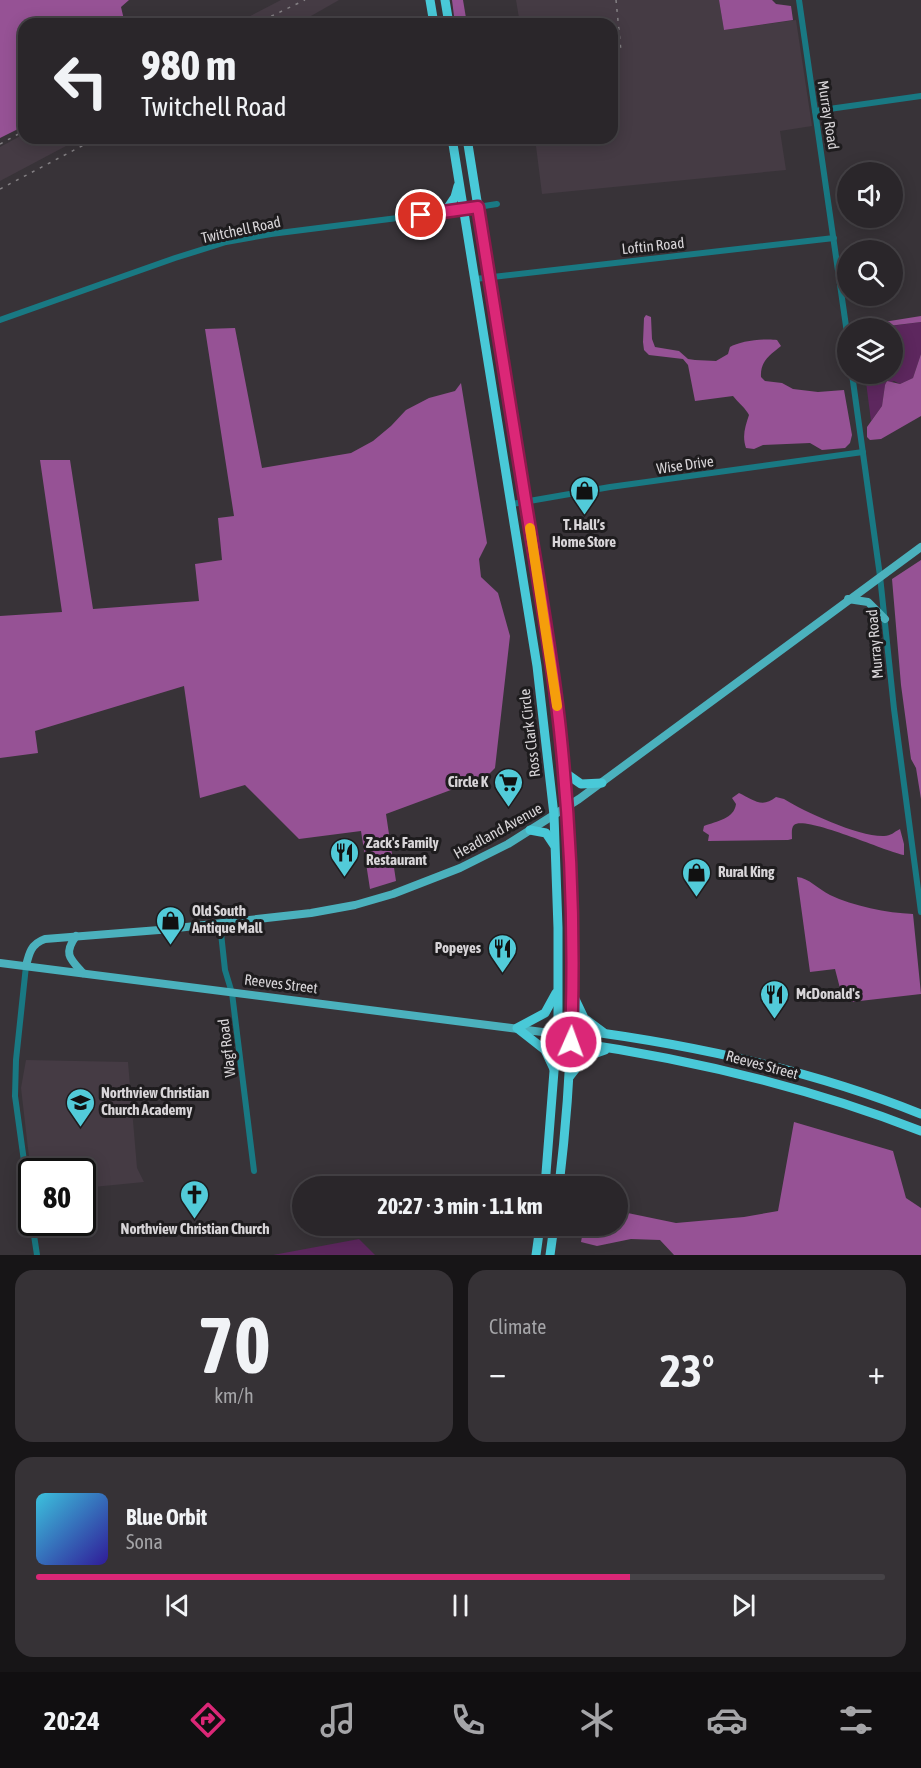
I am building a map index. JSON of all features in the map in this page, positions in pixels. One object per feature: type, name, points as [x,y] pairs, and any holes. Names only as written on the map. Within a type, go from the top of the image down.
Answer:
[{"type":"highway","points":[[430,0],[433,18]]},
{"type":"highway","points":[[445,0],[448,18]]},
{"type":"highway","name":"Ross Clark Circle","points":[[453,144],[540,687],[554,815],[559,988],[558,1034],[546,1176]]},
{"type":"highway","name":"Ross Clark Circle","points":[[468,144],[551,663],[564,772],[572,892],[573,993],[569,1078],[560,1176]]},
{"type":"highway","points":[[445,212],[455,197],[459,181]]},
{"type":"highway","points":[[564,772],[581,784],[602,783]]},
{"type":"highway","points":[[530,831],[546,833],[556,848]]},
{"type":"highway","points":[[555,1072],[544,1050],[517,1028],[545,1013],[559,988]]},
{"type":"highway","points":[[573,993],[584,1018],[605,1033]]},
{"type":"highway","name":"Reeves Street","points":[[558,1034],[571,1029],[605,1033],[782,1068],[842,1085],[919,1112]]},
{"type":"highway","name":"Reeves Street","points":[[558,1034],[571,1042],[754,1077],[852,1106],[921,1131]]},
{"type":"highway","points":[[569,1078],[585,1057],[614,1049]]},
{"type":"highway","points":[[536,1255],[539,1236]]},
{"type":"highway","points":[[550,1255],[553,1236]]},
{"type":"main road","name":"Headland Avenue","points":[[26,966],[28,954],[40,940],[220,924],[311,913],[355,905],[393,894],[460,868],[530,831],[602,783],[921,547]]},
{"type":"main road","points":[[848,599],[868,602],[885,619]]},
{"type":"main road","points":[[75,936],[69,947],[69,955],[83,973]]},
{"type":"main road","name":"Reeves Street","points":[[0,963],[558,1034]]},
{"type":"street","name":"Murray Road","points":[[799,0],[845,318]]},
{"type":"street","points":[[816,111],[921,96]]},
{"type":"street","name":"Twitchell Road","points":[[0,320],[226,242],[497,204]]},
{"type":"street","name":"Loftin Road","points":[[475,279],[834,238]]},
{"type":"street","name":"Murray Road","points":[[853,384],[880,576],[890,676],[921,912]]},
{"type":"street","name":"Wise Drive","points":[[512,504],[620,486],[862,452]]},
{"type":"street","name":"Wagf Road","points":[[220,924],[225,970],[232,993],[254,1171]]},
{"type":"street","points":[[23,1158],[15,1096],[16,1060],[26,966]]},
{"type":"street","points":[[34,1236],[36,1255]]},
{"type":"shaded area","points":[[0,0],[129,0],[121,7],[124,18],[18,18],[18,129],[0,138]]},
{"type":"shaded area","points":[[281,0],[339,0],[308,18],[246,18]]},
{"type":"shaded area","points":[[452,0],[463,0],[466,18],[454,18]]},
{"type":"shaded area","points":[[516,0],[719,0],[724,30],[796,20],[812,126],[780,131],[786,170],[542,194],[536,144],[618,144],[618,18],[519,18]]},
{"type":"shaded area","points":[[719,0],[772,0],[776,4],[791,6],[793,20],[724,30]]},
{"type":"shaded area","points":[[18,137],[18,144],[70,144],[0,181],[0,147]]},
{"type":"shaded area","points":[[646,315],[651,317],[652,339],[655,347],[679,351],[688,359],[716,361],[728,354],[730,347],[734,345],[766,339],[777,340],[781,346],[764,363],[761,377],[765,381],[782,383],[793,389],[818,392],[844,390],[852,435],[850,443],[845,448],[822,450],[810,443],[746,448],[744,435],[749,415],[733,396],[695,401],[688,365],[683,359],[649,355],[644,350],[644,318]]},
{"type":"shaded area","points":[[921,316],[921,322],[903,324],[903,319]]},
{"type":"shaded area","points":[[921,322],[921,354],[913,378],[903,383],[903,324]]},
{"type":"shaded area","points":[[235,328],[262,468],[351,453],[373,441],[406,410],[429,398],[455,391],[461,383],[487,543],[479,559],[481,577],[498,593],[510,636],[495,768],[486,777],[386,814],[396,881],[370,889],[361,831],[299,839],[245,785],[200,798],[184,686],[35,731],[38,753],[0,758],[0,616],[62,612],[40,460],[70,460],[93,609],[199,601],[195,564],[222,560],[218,518],[234,516],[205,329]]},
{"type":"shaded area","points":[[921,354],[921,416],[881,439],[870,440],[867,437],[867,427],[882,406],[886,384],[903,384],[913,378]]},
{"type":"shaded area","points":[[866,384],[887,384],[885,385],[882,406],[871,421]]},
{"type":"shaded area","points":[[921,560],[921,799],[916,768],[911,759],[901,685],[892,579]]},
{"type":"shaded area","points":[[739,793],[762,803],[776,797],[784,799],[818,817],[873,835],[891,835],[900,829],[904,855],[829,829],[801,823],[794,825],[792,839],[788,840],[708,841],[709,835],[703,831],[704,826],[724,819],[732,813],[736,804],[732,798]]},
{"type":"shaded area","points":[[797,877],[810,882],[830,895],[860,906],[913,914],[921,994],[851,1002],[842,996],[835,969],[810,972]]},
{"type":"shaded area","name":"Northview Christian Church Academy","points":[[26,1060],[128,1062],[137,1168],[144,1182],[96,1187],[96,1158],[29,1158],[21,1088]]},
{"type":"shaded area","points":[[794,1122],[893,1151],[906,1198],[921,1208],[921,1255],[674,1255],[660,1240],[631,1239],[597,1246],[581,1242],[582,1236],[628,1236],[628,1213],[676,1223],[744,1217],[778,1211]]},
{"type":"shaded area","points":[[359,1239],[375,1255],[273,1255]]},
{"type":"railway","points":[[268,18],[305,0]]},
{"type":"railway","points":[[616,0],[618,18]]},
{"type":"railway","points":[[618,20],[621,51]]},
{"type":"railway","points":[[0,144],[18,134]]},
{"type":"railway","points":[[0,189],[86,144]]},
{"type":"slow traffic","points":[[530,528],[557,706]]},
{"type":"place","name":"T. Hall’s Home Store","points":[[584,516]]},
{"type":"place","name":"Circle K","points":[[509,808]]},
{"type":"place","name":"Zack's Family Restaurant","points":[[345,878]]},
{"type":"place","name":"Rural King","points":[[697,898]]},
{"type":"place","name":"Old South Antique Mall","points":[[171,946]]},
{"type":"place","name":"Popeyes","points":[[502,974]]},
{"type":"place","name":"McDonald's","points":[[775,1020]]},
{"type":"place","name":"Northview Christian Church Academy","points":[[80,1128]]},
{"type":"place","name":"Northview Christian Church","points":[[195,1220]]},
{"type":"route","points":[[421,215],[478,207],[547,634],[560,729],[572,892],[571,1042]]}]
